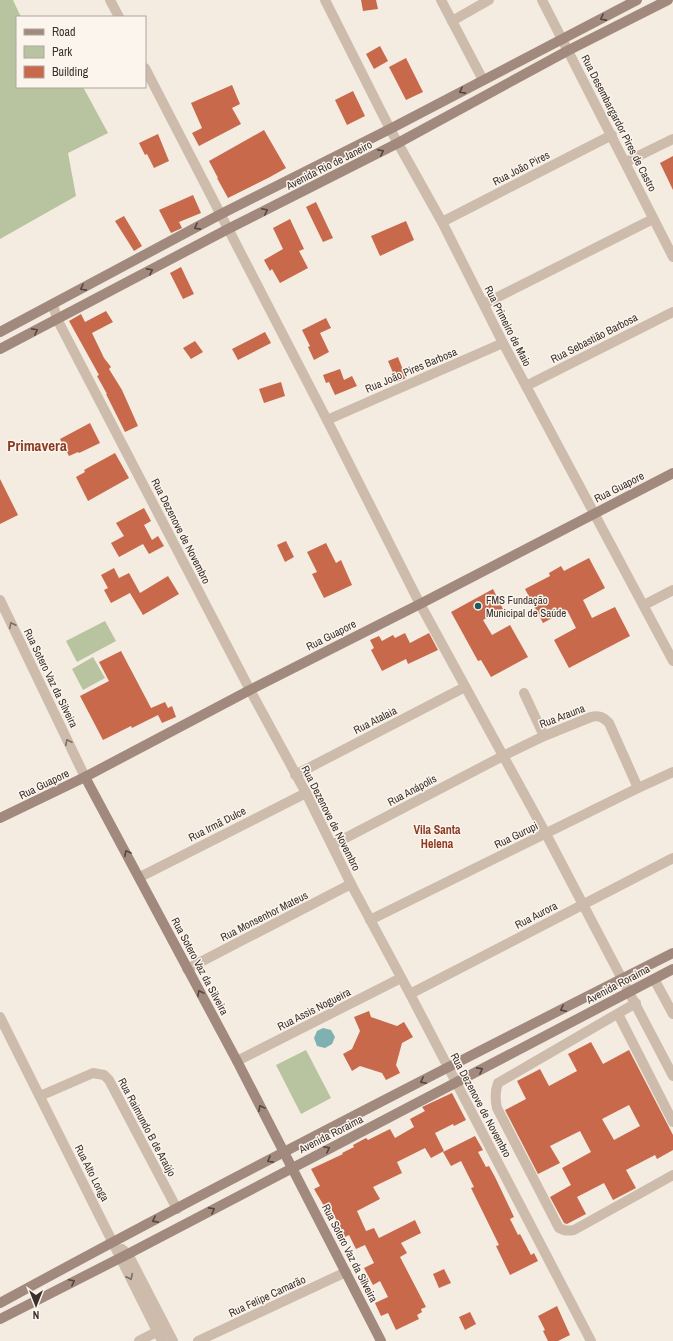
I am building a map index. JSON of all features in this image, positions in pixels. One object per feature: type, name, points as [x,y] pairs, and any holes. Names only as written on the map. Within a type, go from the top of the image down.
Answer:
[{"type":"street","points":[[110,0],[118,16]]},
{"type":"street","name":"Rua Primeiro de Maio","points":[[325,0],[390,129],[442,222],[503,343],[673,661]]},
{"type":"street","points":[[441,0],[483,80]]},
{"type":"street","points":[[452,21],[490,0]]},
{"type":"street","name":"Rua Desembargardor Pires de Castro","points":[[542,0],[569,50],[673,257]]},
{"type":"street","name":"Avenida Rio de Janeiro","points":[[0,332],[221,214],[390,129],[637,0]]},
{"type":"street","name":"Avenida Rio de Janeiro","points":[[0,350],[228,229],[398,143],[569,50],[668,0]]},
{"type":"street","points":[[146,70],[327,420],[420,604],[546,834],[622,979],[630,991],[673,1076]]},
{"type":"street","name":"Rua João Pires","points":[[442,222],[612,135]]},
{"type":"street","points":[[626,162],[673,139]]},
{"type":"street","points":[[484,304],[653,219]]},
{"type":"street","name":"Rua Dezenove de Novembro","points":[[53,304],[57,320],[250,690],[306,793],[351,884],[591,1341]]},
{"type":"street","name":"Rua Sebastião Barbosa","points":[[526,386],[673,312]]},
{"type":"street","name":"Rua João Pires Barbosa","points":[[327,420],[503,343]]},
{"type":"street","name":"Rua Guapore","points":[[0,818],[85,777],[250,690],[673,473]]},
{"type":"street","points":[[644,605],[673,590]]},
{"type":"street","name":"Rua Sotero Vaz da Silveira","points":[[0,600],[85,777],[140,877],[187,969],[237,1061],[381,1341]]},
{"type":"street","name":"Rua Atalaia","points":[[296,775],[465,687]]},
{"type":"street","points":[[524,693],[544,736]]},
{"type":"street","name":"Rua Arauna","points":[[503,756],[544,736],[591,717],[598,716],[604,718],[609,723],[638,788]]},
{"type":"street","name":"Rua Anápolis","points":[[332,845],[503,756]]},
{"type":"street","name":"Rua Gurupi","points":[[370,920],[673,772]]},
{"type":"street","name":"Rua Irmã Dulce","points":[[140,877],[306,793]]},
{"type":"street","name":"Rua Aurora","points":[[410,994],[673,858]]},
{"type":"street","name":"Rua Monsenhor Mateus","points":[[187,969],[351,884]]},
{"type":"street","name":"Avenida Roraima","points":[[0,1303],[284,1152],[673,953]]},
{"type":"street","name":"Avenida Roraima","points":[[0,1319],[125,1256],[292,1167],[673,969]]},
{"type":"street","name":"Rua Assis Nogueira","points":[[237,1061],[401,978]]},
{"type":"street","points":[[654,979],[673,1014]]},
{"type":"street","points":[[636,1003],[498,1083],[495,1092],[495,1100],[497,1108],[559,1228],[563,1230],[574,1230],[673,1175]]},
{"type":"street","points":[[618,1014],[673,1122]]},
{"type":"street","name":"Rua Alto Longa","points":[[0,1017],[113,1242]]},
{"type":"street","name":"Rua Raimundo B de Araújo","points":[[40,1096],[93,1073],[104,1075],[109,1080],[177,1209]]},
{"type":"street","points":[[113,1242],[125,1256],[162,1329],[173,1341]]},
{"type":"street","name":"Rua Felipe Camarão","points":[[198,1341],[346,1272]]},
{"type":"street","points":[[139,1341],[162,1329]]},
{"type":"street","points":[[162,1329],[162,1341]]},
{"type":"green space","points":[[0,0],[13,0],[21,16],[16,16],[16,88],[84,88],[108,133],[68,153],[76,196],[0,239]]},
{"type":"green space","points":[[105,621],[116,641],[77,662],[66,641]]},
{"type":"green space","points":[[93,657],[105,678],[83,690],[72,669]]},
{"type":"green space","points":[[306,1050],[331,1098],[301,1114],[276,1065]]},
{"type":"water","points":[[323,1028],[331,1030],[335,1037],[332,1044],[325,1048],[317,1046],[314,1038],[317,1031]]},
{"type":"building","points":[[361,0],[376,0],[378,9],[363,11]]},
{"type":"building","points":[[380,46],[388,61],[374,69],[366,54]]},
{"type":"building","points":[[406,58],[423,92],[406,100],[389,67]]},
{"type":"building","points":[[232,85],[240,104],[232,108],[241,124],[199,146],[192,133],[202,128],[191,103]]},
{"type":"building","points":[[353,91],[365,116],[347,125],[335,100]]},
{"type":"building","points":[[264,130],[286,168],[228,198],[209,161]]},
{"type":"building","points":[[158,134],[169,161],[154,168],[147,154],[145,155],[139,143]]},
{"type":"building","points":[[673,156],[673,190],[660,163]]},
{"type":"building","points":[[193,195],[201,213],[179,222],[182,228],[171,233],[159,210]]},
{"type":"building","points":[[316,202],[333,238],[323,242],[306,207]]},
{"type":"building","points":[[124,216],[142,246],[134,251],[115,221]]},
{"type":"building","points":[[290,219],[304,249],[299,251],[308,268],[280,283],[272,269],[270,271],[264,260],[283,249],[273,228]]},
{"type":"building","points":[[406,221],[414,240],[380,256],[371,236]]},
{"type":"building","points":[[181,267],[194,294],[183,299],[170,273]]},
{"type":"building","points":[[106,311],[113,322],[92,333],[104,358],[111,367],[109,369],[122,390],[138,426],[125,432],[97,376],[99,375],[69,321],[81,314],[85,322]]},
{"type":"building","points":[[326,318],[331,328],[320,333],[329,352],[314,360],[308,347],[310,346],[302,330]]},
{"type":"building","points":[[265,332],[271,343],[238,360],[232,349]]},
{"type":"building","points":[[195,341],[203,352],[191,359],[183,348]]},
{"type":"building","points":[[398,357],[406,378],[397,382],[388,361]]},
{"type":"building","points":[[340,369],[344,380],[352,376],[357,386],[335,395],[329,382],[326,383],[323,375]]},
{"type":"building","points":[[281,382],[285,396],[264,403],[259,389]]},
{"type":"building","points":[[90,423],[100,443],[69,456],[60,439]]},
{"type":"building","points":[[115,453],[129,478],[88,501],[76,477],[85,472],[84,470]]},
{"type":"building","points":[[0,479],[18,515],[0,524]]},
{"type":"building","points":[[144,508],[151,521],[144,525],[152,540],[158,536],[164,546],[149,554],[143,544],[119,557],[111,543],[124,536],[116,523]]},
{"type":"building","points":[[286,541],[294,557],[285,562],[277,545]]},
{"type":"building","points":[[326,543],[336,563],[341,560],[352,585],[324,598],[312,574],[317,572],[307,552]]},
{"type":"building","points":[[589,558],[605,588],[583,600],[592,618],[615,607],[630,636],[569,668],[554,640],[576,628],[567,610],[543,623],[525,589],[550,576],[549,573],[561,566],[564,571]]},
{"type":"building","points":[[114,568],[119,578],[129,573],[140,593],[168,576],[179,594],[143,615],[130,593],[111,603],[104,590],[108,588],[101,575]]},
{"type":"building","points":[[493,589],[503,609],[483,620],[492,635],[510,625],[528,657],[491,677],[481,660],[478,661],[451,612]]},
{"type":"building","points":[[405,633],[410,643],[429,633],[438,650],[408,664],[406,659],[382,671],[371,650],[374,648],[370,640],[379,636],[382,641],[393,635],[395,638]]},
{"type":"building","points":[[121,651],[151,708],[165,702],[168,708],[172,706],[176,717],[162,723],[158,715],[103,740],[80,696],[109,681],[99,662]]},
{"type":"building","points":[[369,1011],[371,1017],[397,1026],[404,1022],[413,1037],[402,1043],[396,1065],[400,1073],[386,1080],[382,1073],[360,1066],[352,1071],[343,1054],[352,1049],[360,1031],[354,1017]]},
{"type":"building","points":[[591,1042],[603,1064],[629,1050],[673,1135],[673,1150],[657,1159],[655,1155],[626,1170],[636,1188],[613,1200],[604,1183],[577,1197],[586,1214],[567,1224],[564,1223],[550,1197],[571,1185],[562,1168],[591,1152],[580,1131],[550,1146],[560,1163],[538,1174],[505,1110],[526,1099],[517,1081],[540,1069],[549,1086],[577,1071],[568,1054]],"holes":[[[629,1105],[640,1126],[614,1140],[602,1119]]]},
{"type":"building","points":[[452,1093],[466,1120],[454,1126],[453,1124],[435,1133],[444,1151],[431,1158],[425,1148],[397,1162],[402,1173],[373,1187],[380,1199],[357,1211],[366,1231],[374,1228],[379,1238],[415,1220],[421,1233],[401,1243],[407,1253],[400,1257],[426,1307],[421,1309],[422,1312],[417,1315],[419,1319],[396,1330],[388,1313],[381,1316],[375,1303],[388,1297],[380,1281],[373,1285],[364,1268],[374,1263],[365,1245],[356,1249],[349,1235],[345,1237],[331,1209],[327,1211],[314,1189],[320,1186],[311,1169],[343,1154],[342,1153],[354,1147],[353,1145],[366,1138],[368,1140],[390,1129],[395,1138],[414,1127],[410,1119],[425,1111],[422,1107]]},
{"type":"building","points":[[475,1136],[483,1150],[478,1152],[486,1167],[489,1166],[495,1177],[514,1217],[510,1219],[518,1235],[520,1234],[531,1255],[534,1253],[538,1261],[510,1275],[496,1246],[499,1245],[471,1188],[474,1187],[461,1161],[451,1166],[443,1152]]},
{"type":"building","points":[[444,1269],[451,1283],[439,1288],[433,1274]]},
{"type":"building","points":[[557,1306],[570,1335],[558,1341],[548,1341],[543,1331],[545,1330],[538,1316]]},
{"type":"building","points":[[470,1312],[476,1324],[465,1330],[459,1317]]},
{"type":"place","name":"FMS Fundação Municipal de Saúde","points":[[478,606]]},
{"type":"district","name":"Primavera","points":[[37,446]]},
{"type":"district","name":"Vila Santa Helena","points":[[437,837]]}]
